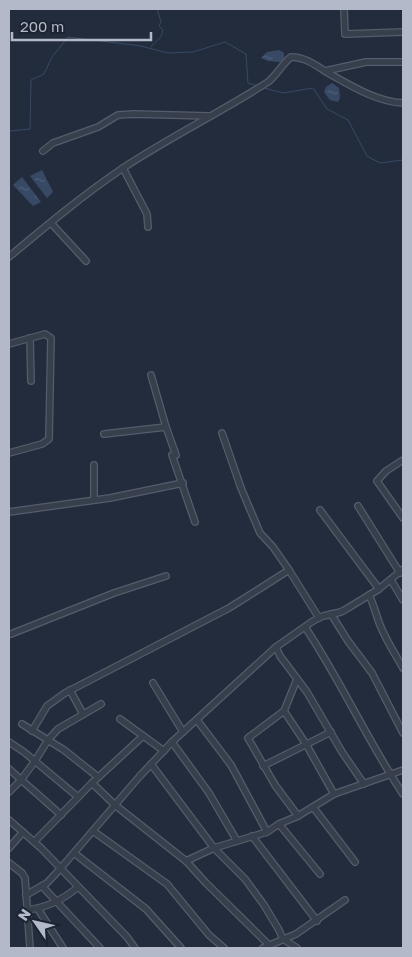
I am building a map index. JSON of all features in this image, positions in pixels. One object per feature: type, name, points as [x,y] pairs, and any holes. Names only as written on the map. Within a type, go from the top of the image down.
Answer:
[{"type":"street","points":[[344,9],[345,34],[403,32]]},
{"type":"street","points":[[9,257],[85,195],[123,168],[271,80],[291,57],[305,59],[373,96],[403,104]]},
{"type":"street","points":[[325,71],[366,62],[403,62]]},
{"type":"street","points":[[43,151],[53,143],[98,127],[118,115],[209,116]]},
{"type":"street","points":[[123,168],[147,214],[148,227]]},
{"type":"street","points":[[51,223],[86,262]]},
{"type":"street","points":[[9,344],[45,334],[51,338],[49,439],[42,444],[9,453]]},
{"type":"street","points":[[30,338],[30,381]]},
{"type":"street","points":[[151,375],[195,522]]},
{"type":"street","points":[[104,434],[166,427]]},
{"type":"street","points":[[222,433],[241,488],[260,533],[273,547],[289,570],[319,618]]},
{"type":"street","points":[[403,460],[386,471],[377,481],[403,518]]},
{"type":"street","points":[[94,465],[94,500]]},
{"type":"street","points":[[9,512],[94,500],[183,483]]},
{"type":"street","points":[[26,895],[42,886],[60,869],[172,742],[276,647],[319,618],[342,612],[402,571],[358,506]]},
{"type":"street","points":[[320,510],[379,588]]},
{"type":"street","points":[[32,731],[47,706],[70,690],[229,608],[289,570]]},
{"type":"street","points":[[9,634],[114,593],[166,576]]},
{"type":"street","points":[[391,580],[403,600]]},
{"type":"street","points":[[369,595],[376,607],[382,630],[403,668]]},
{"type":"street","points":[[331,614],[372,673],[403,733]]},
{"type":"street","points":[[305,627],[325,657],[403,794]]},
{"type":"street","points":[[276,647],[280,656],[307,692],[342,752],[364,784]]},
{"type":"street","points":[[297,679],[284,711],[248,738],[275,785],[298,816]]},
{"type":"street","points":[[153,683],[183,732]]},
{"type":"street","points":[[70,690],[83,714]]},
{"type":"street","points":[[9,792],[35,762],[48,740],[58,729],[101,704]]},
{"type":"street","points":[[284,711],[306,744],[334,794]]},
{"type":"street","points":[[120,719],[164,751]]},
{"type":"street","points":[[197,720],[232,765],[267,832]]},
{"type":"street","points":[[22,724],[64,750],[98,777]]},
{"type":"street","points":[[263,766],[331,732]]},
{"type":"street","points":[[34,842],[98,777],[143,736]]},
{"type":"street","points":[[9,742],[78,797]]},
{"type":"street","points":[[172,742],[209,793],[237,841]]},
{"type":"street","points":[[151,764],[214,848],[245,879],[264,906],[280,930],[282,939],[279,948]]},
{"type":"street","points":[[9,769],[61,815]]},
{"type":"street","points":[[186,861],[214,848],[267,832],[334,794],[403,770]]},
{"type":"street","points":[[92,784],[115,805],[186,861],[266,946],[296,934],[345,900]]},
{"type":"street","points":[[313,807],[355,862]]},
{"type":"street","points":[[9,820],[34,842],[135,948]]},
{"type":"street","points":[[279,824],[320,874]]},
{"type":"street","points":[[93,831],[167,884],[209,935],[224,948]]},
{"type":"street","points":[[9,848],[23,832]]},
{"type":"street","points":[[252,836],[317,921]]},
{"type":"street","points":[[74,853],[146,909],[181,948]]},
{"type":"street","points":[[9,863],[24,875],[30,948]]},
{"type":"street","points":[[42,886],[100,948]]},
{"type":"street","points":[[27,910],[57,902],[77,888]]},
{"type":"street","points":[[38,908],[63,948]]},
{"type":"street","points":[[282,939],[297,948]]},
{"type":"water","points":[[279,50],[284,53],[284,58],[280,62],[261,58],[267,52]]},
{"type":"water","points":[[332,83],[339,88],[340,98],[338,102],[330,100],[324,92],[326,87]]},
{"type":"water","points":[[42,170],[53,192],[47,198],[30,176]]},
{"type":"water","points":[[22,177],[41,202],[33,206],[13,185]]},
{"type":"waterway","points":[[151,47],[160,38],[163,30],[159,26],[161,22],[157,9]]},
{"type":"waterway","points":[[9,133],[10,131],[30,129],[31,80],[44,74],[52,57],[68,37],[141,46],[168,53],[193,52],[225,42],[246,54],[248,83],[258,86]]},
{"type":"waterway","points":[[264,88],[283,93],[313,88],[327,109],[348,120],[367,156],[380,163],[403,160]]}]
